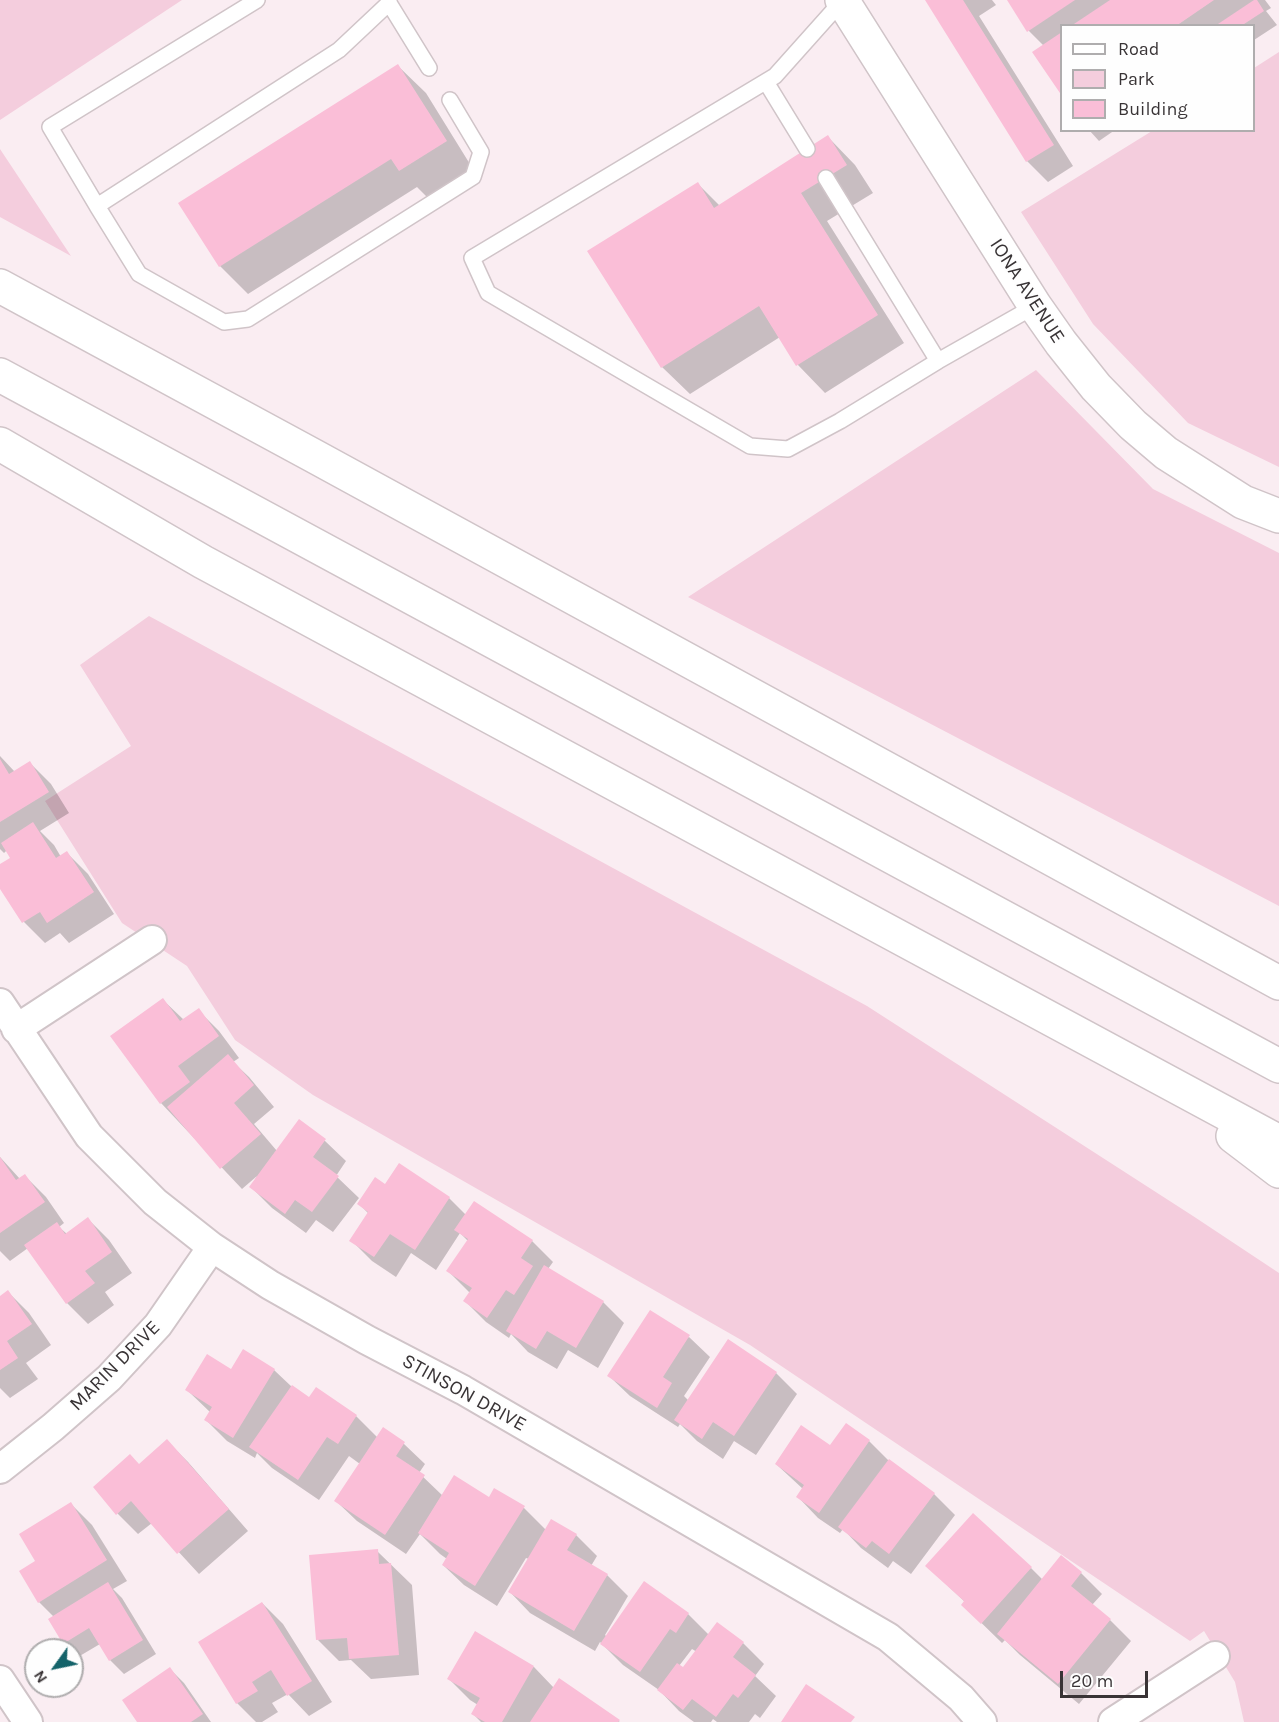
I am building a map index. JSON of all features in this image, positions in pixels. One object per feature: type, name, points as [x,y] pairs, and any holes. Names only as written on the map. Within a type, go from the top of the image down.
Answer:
[{"type":"main road","name":"IONA AVENUE","points":[[842,0],[1035,306],[1096,387],[1133,425],[1205,480],[1243,502],[1279,516]]},
{"type":"main road","points":[[0,286],[1279,983]]},
{"type":"main road","points":[[0,375],[1279,1066]]},
{"type":"main road","points":[[0,444],[203,562],[1279,1142]]},
{"type":"main road","points":[[0,468],[203,562]]},
{"type":"main road","points":[[1145,1070],[1279,1171]]},
{"type":"street","points":[[16,1029],[152,940]]},
{"type":"street","name":"STINSON DRIVE","points":[[0,1004],[89,1136],[154,1202],[212,1247],[279,1291],[464,1390],[888,1636],[961,1698],[981,1722]]},
{"type":"street","name":"MARIN DRIVE","points":[[0,1469],[109,1378],[158,1324],[212,1247]]},
{"type":"street","points":[[1113,1722],[1215,1656]]},
{"type":"street","points":[[0,1680],[28,1722]]},
{"type":"lane","points":[[257,0],[50,127],[139,274],[224,322],[248,319],[473,177],[481,152],[450,100]]},
{"type":"lane","points":[[842,0],[775,76],[472,258],[488,293],[750,446],[788,449],[840,421],[938,361],[1035,306]]},
{"type":"lane","points":[[98,206],[339,50],[389,2],[429,68]]},
{"type":"lane","points":[[766,82],[807,149]]},
{"type":"lane","points":[[826,178],[938,361]]},
{"type":"green space","points":[[0,0],[182,0],[0,120]]},
{"type":"green space","points":[[1279,52],[1279,467],[1188,423],[1093,324],[1021,212],[1150,132],[1255,132],[1255,67]]},
{"type":"green space","points":[[0,149],[71,256],[0,217]]},
{"type":"green space","points":[[1036,370],[1153,489],[1279,553],[1279,906],[688,597]]},
{"type":"green space","points":[[149,616],[867,1006],[1279,1273],[1279,1722],[1244,1722],[1235,1682],[1204,1631],[1190,1641],[750,1345],[313,1095],[235,1040],[187,966],[122,923],[45,801],[131,746],[80,665]]},
{"type":"building","points":[[925,0],[963,0],[1054,145],[1026,162]]},
{"type":"building","points":[[1007,0],[1075,0],[1027,32]]},
{"type":"building","points":[[1110,0],[1214,0],[1179,24],[1074,24]]},
{"type":"building","points":[[1254,0],[1257,0],[1264,11],[1244,24],[1218,24]]},
{"type":"building","points":[[1060,33],[1060,93],[1032,52]]},
{"type":"building","points":[[398,64],[447,141],[399,171],[391,159],[219,267],[178,203]]},
{"type":"building","points":[[828,135],[847,165],[801,193],[878,315],[796,366],[759,306],[661,368],[587,251],[698,182],[714,208]]},
{"type":"building","points":[[0,759],[9,774],[30,761],[49,792],[0,822]]},
{"type":"building","points":[[33,822],[56,858],[67,851],[94,892],[47,923],[40,912],[22,923],[0,889],[0,864],[10,858],[1,843]]},
{"type":"building","points":[[163,998],[180,1021],[199,1008],[219,1036],[178,1066],[190,1082],[160,1104],[110,1036]]},
{"type":"building","points":[[228,1054],[254,1085],[234,1103],[261,1134],[220,1169],[167,1107]]},
{"type":"building","points":[[299,1119],[326,1139],[313,1157],[339,1176],[312,1212],[295,1200],[285,1214],[249,1187]]},
{"type":"building","points":[[0,1157],[16,1180],[25,1174],[45,1202],[0,1233]]},
{"type":"building","points":[[399,1163],[450,1197],[415,1250],[390,1234],[374,1257],[349,1241],[368,1212],[357,1204],[375,1177],[385,1184]]},
{"type":"building","points":[[474,1201],[533,1240],[521,1258],[533,1266],[514,1295],[506,1290],[487,1318],[463,1301],[472,1288],[446,1271],[468,1239],[454,1230]]},
{"type":"building","points":[[88,1217],[112,1252],[85,1271],[95,1283],[66,1304],[24,1245],[57,1222],[65,1234]]},
{"type":"building","points":[[544,1265],[604,1301],[576,1348],[547,1331],[536,1349],[506,1331]]},
{"type":"building","points":[[8,1290],[32,1324],[7,1341],[18,1358],[0,1370],[0,1296]]},
{"type":"building","points":[[650,1310],[690,1335],[663,1377],[672,1383],[657,1408],[607,1376]]},
{"type":"building","points":[[728,1339],[777,1372],[734,1436],[713,1422],[702,1439],[674,1420]]},
{"type":"building","points":[[243,1349],[275,1369],[233,1438],[204,1420],[212,1407],[185,1390],[207,1354],[231,1369]]},
{"type":"building","points":[[292,1385],[309,1397],[316,1387],[357,1415],[338,1444],[327,1437],[298,1480],[249,1447]]},
{"type":"building","points":[[846,1423],[870,1440],[819,1513],[796,1497],[804,1485],[775,1464],[801,1425],[830,1445]]},
{"type":"building","points":[[383,1427],[405,1442],[396,1456],[425,1475],[385,1535],[334,1501]]},
{"type":"building","points":[[167,1439],[229,1509],[177,1554],[131,1501],[116,1515],[93,1487],[130,1454],[139,1464]]},
{"type":"building","points":[[889,1459],[935,1493],[889,1554],[872,1541],[866,1548],[838,1527]]},
{"type":"building","points":[[454,1475],[489,1497],[494,1488],[525,1506],[475,1586],[442,1565],[449,1553],[418,1533]]},
{"type":"building","points":[[71,1502],[107,1560],[38,1603],[19,1571],[35,1561],[19,1534]]},
{"type":"building","points":[[973,1513],[1032,1567],[981,1624],[961,1605],[964,1601],[925,1566]]},
{"type":"building","points":[[551,1519],[577,1534],[567,1550],[608,1574],[574,1631],[508,1592]]},
{"type":"building","points":[[378,1549],[379,1564],[391,1563],[399,1655],[349,1659],[347,1638],[316,1640],[309,1555]]},
{"type":"building","points":[[1061,1555],[1082,1572],[1071,1586],[1111,1619],[1058,1684],[997,1634]]},
{"type":"building","points":[[644,1581],[689,1613],[676,1633],[670,1629],[640,1672],[600,1644]]},
{"type":"building","points":[[108,1582],[143,1640],[109,1661],[89,1628],[73,1638],[59,1638],[48,1619]]},
{"type":"building","points":[[262,1602],[312,1681],[287,1696],[271,1670],[252,1682],[258,1691],[236,1704],[198,1642]]},
{"type":"building","points":[[717,1622],[744,1642],[733,1657],[756,1675],[738,1698],[733,1694],[716,1717],[692,1699],[683,1710],[657,1690],[677,1663],[683,1667]]},
{"type":"building","points":[[475,1631],[534,1666],[502,1722],[485,1722],[471,1714],[480,1698],[447,1679]]},
{"type":"building","points":[[170,1667],[203,1714],[191,1722],[137,1722],[122,1700]]},
{"type":"building","points":[[559,1678],[620,1720],[618,1722],[530,1722]]},
{"type":"building","points":[[806,1684],[855,1717],[851,1722],[781,1722]]}]
